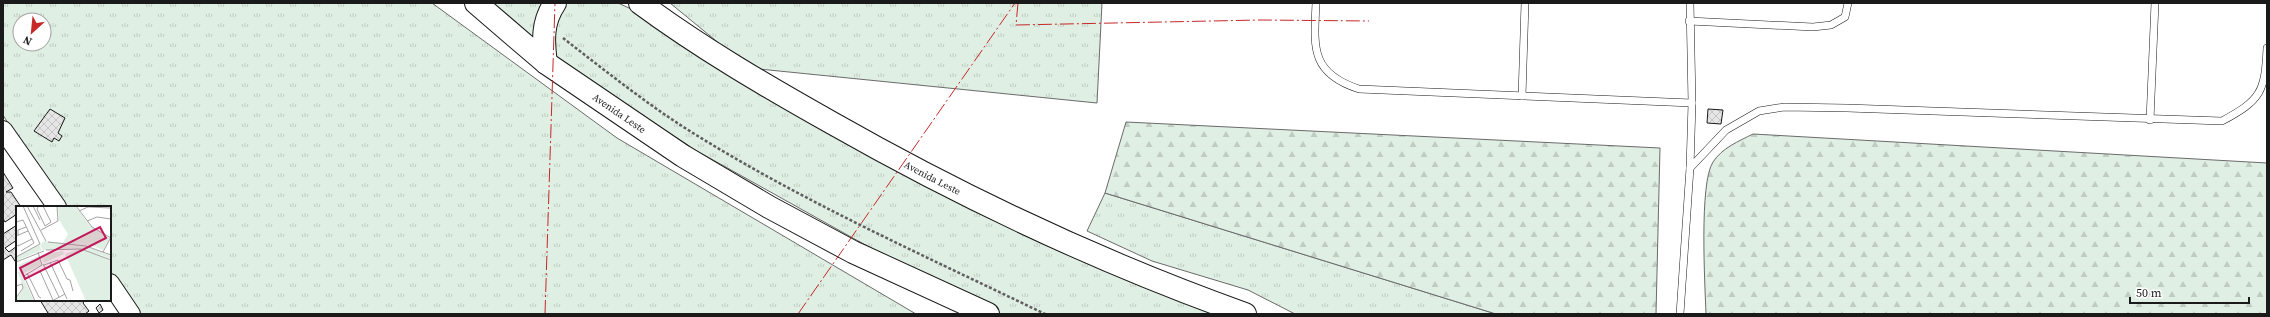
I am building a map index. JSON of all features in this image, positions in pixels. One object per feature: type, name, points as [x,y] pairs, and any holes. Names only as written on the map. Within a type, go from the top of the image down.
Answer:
[{"type":"main road","name":"Avenida Leste","points":[[476,3],[546,63],[683,156],[769,207],[853,252],[988,314]]},
{"type":"main road","name":"Avenida Leste","points":[[640,3],[679,32],[752,78],[883,152],[1021,222],[1170,287],[1245,314]]},
{"type":"main road","points":[[546,63],[543,39],[551,8]]},
{"type":"street","points":[[3,130],[56,206]]},
{"type":"street","points":[[111,284],[131,314]]},
{"type":"lane","points":[[1316,3],[1314,46],[1320,61],[1330,74],[1344,84],[1359,89],[1692,103]]},
{"type":"lane","points":[[1522,96],[1525,3]]},
{"type":"lane","points":[[1680,314],[1690,168],[1692,103],[1689,21],[1690,3]]},
{"type":"lane","points":[[1689,21],[1813,27],[1831,25],[1845,18],[1848,3]]},
{"type":"lane","points":[[2150,120],[2155,3]]},
{"type":"lane","points":[[1690,168],[1726,130],[1760,111],[1784,107],[2150,120],[2222,121],[2240,111],[2256,98],[2266,76],[2267,48]]},
{"type":"path","points":[[551,8],[560,36],[635,93],[685,128],[774,179],[911,251],[1045,314]]},
{"type":"green space","points":[[3,3],[432,3],[617,138],[916,314],[129,314],[111,286],[111,206],[60,206],[3,115]]},
{"type":"green space","points":[[484,3],[550,3],[540,50]]},
{"type":"green space","points":[[554,3],[618,3],[629,8],[742,76],[1020,224],[1243,314],[989,314],[697,151],[564,65],[538,37]]},
{"type":"green space","points":[[670,3],[1102,3],[1097,103],[749,68]]},
{"type":"green space","points":[[1126,122],[1660,148],[1656,314],[1496,314],[1105,193]]},
{"type":"green space","points":[[1753,134],[2267,163],[2267,314],[1706,314],[1704,212],[1709,173],[1713,162],[1721,153],[1731,145]]},
{"type":"green space","points":[[1105,193],[1496,314],[1295,314],[1248,290],[1152,261],[1087,231]]},
{"type":"building","points":[[50,109],[65,118],[58,133],[62,136],[59,141],[54,138],[52,142],[34,131]]},
{"type":"building","points":[[1708,109],[1723,110],[1721,124],[1707,123]]},
{"type":"building","points":[[3,172],[13,188],[6,192],[11,192],[20,206],[16,206],[16,215],[5,222],[3,219]]},
{"type":"building","points":[[16,226],[16,241],[5,248],[9,252],[16,247],[16,262],[11,255],[3,260],[3,234]]},
{"type":"building","points":[[41,301],[84,301],[83,303],[89,311],[85,314],[46,314],[48,313]]},
{"type":"building","points":[[100,304],[103,310],[99,313],[96,308]]},
{"type":"power","points":[[545,314],[555,3]]},
{"type":"power","points":[[798,314],[1015,3]]},
{"type":"power","points":[[1018,3],[1016,25],[1260,20],[1369,21]]}]
